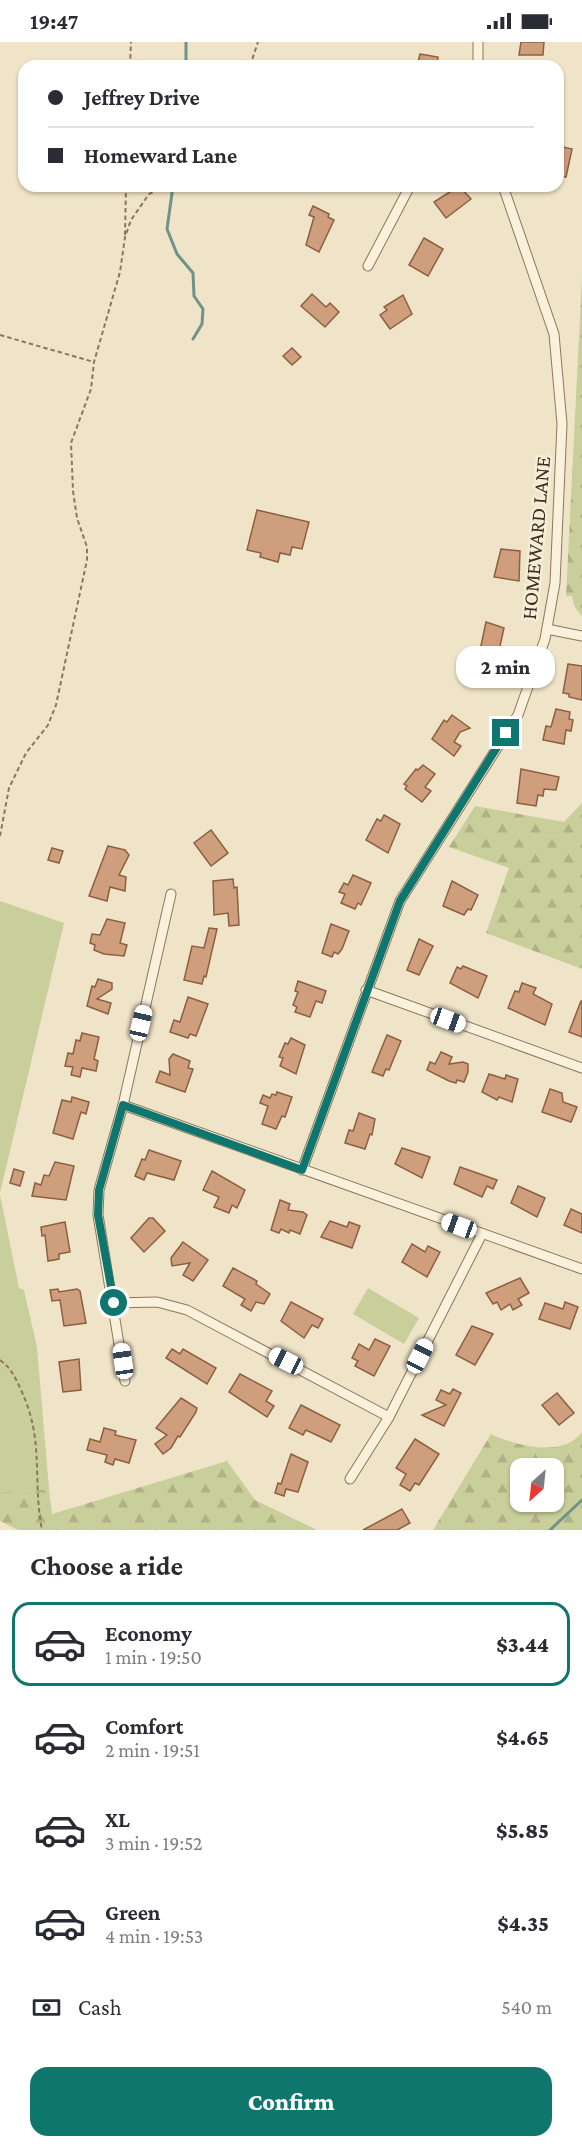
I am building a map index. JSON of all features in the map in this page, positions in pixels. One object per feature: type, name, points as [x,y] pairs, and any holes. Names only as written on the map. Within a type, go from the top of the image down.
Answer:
[{"type":"street","points":[[478,42],[478,60]]},
{"type":"street","points":[[368,266],[407,192]]},
{"type":"street","name":"HOMEWARD LANE","points":[[302,1170],[400,901],[518,715],[547,629],[555,583],[562,424],[554,334],[505,192]]},
{"type":"street","points":[[547,629],[582,636]]},
{"type":"street","points":[[125,1381],[103,1247],[99,1190],[123,1105],[171,894]]},
{"type":"street","points":[[366,990],[582,1068]]},
{"type":"street","points":[[123,1105],[582,1269]]},
{"type":"street","points":[[350,1479],[389,1417],[482,1234]]},
{"type":"street","points":[[114,1303],[157,1302],[187,1310],[389,1417]]},
{"type":"path","points":[[130,60],[131,42]]},
{"type":"path","points":[[252,60],[258,42]]},
{"type":"path","points":[[0,836],[9,788],[26,753],[48,725],[56,705],[87,560],[87,547],[77,518],[73,491],[71,443],[91,389],[94,362],[120,272],[125,237],[126,192]]},
{"type":"path","points":[[125,237],[137,208],[153,192]]},
{"type":"path","points":[[0,335],[94,362]]},
{"type":"path","points":[[0,1360],[10,1367],[31,1412],[39,1462],[42,1530]]},
{"type":"green space","points":[[582,277],[582,616],[574,606],[572,596],[566,596]]},
{"type":"green space","points":[[582,803],[582,969],[486,933],[509,868],[449,847],[475,806],[564,822]]},
{"type":"green space","points":[[0,901],[64,923],[0,1193]]},
{"type":"green space","points":[[0,1195],[19,1288],[24,1290],[37,1347],[49,1489],[0,1492]]},
{"type":"green space","points":[[368,1288],[419,1318],[404,1344],[353,1314]]},
{"type":"green space","points":[[582,1432],[582,1530],[433,1530],[491,1434],[539,1447],[563,1445],[574,1440]]},
{"type":"green space","points":[[227,1461],[255,1500],[317,1530],[18,1530],[0,1521],[0,1492],[49,1489],[52,1514]]},
{"type":"building","points":[[521,42],[544,42],[543,55],[519,55]]},
{"type":"building","points":[[420,54],[438,57],[438,60],[418,60]]},
{"type":"building","points":[[564,147],[572,149],[566,177],[564,176]]},
{"type":"building","points":[[450,192],[465,192],[471,199],[446,218],[434,202]]},
{"type":"building","points":[[313,206],[329,214],[328,217],[334,220],[319,252],[306,245],[314,217],[309,215]]},
{"type":"building","points":[[424,238],[443,249],[428,276],[409,265]]},
{"type":"building","points":[[312,294],[326,307],[330,303],[339,312],[325,327],[301,306]]},
{"type":"building","points":[[403,295],[412,314],[390,329],[380,315],[387,310],[384,307]]},
{"type":"building","points":[[292,348],[301,357],[292,365],[283,356]]},
{"type":"building","points":[[257,510],[309,522],[302,549],[292,547],[290,555],[280,553],[278,562],[260,557],[261,553],[247,550]]},
{"type":"building","points":[[501,549],[520,551],[519,581],[494,577]]},
{"type":"building","points":[[486,622],[504,628],[500,646],[490,667],[480,663],[482,656],[479,655]]},
{"type":"building","points":[[568,664],[582,666],[582,700],[563,693]]},
{"type":"building","points":[[556,709],[570,712],[569,719],[573,720],[571,731],[566,730],[564,744],[543,740],[546,726],[551,727]]},
{"type":"building","points":[[452,715],[470,728],[460,732],[454,742],[461,746],[454,756],[432,739],[444,720],[447,722]]},
{"type":"building","points":[[423,765],[435,774],[425,787],[431,791],[422,802],[405,789],[407,786],[404,784],[416,769],[418,770]]},
{"type":"building","points":[[521,769],[559,777],[556,790],[544,789],[543,796],[538,795],[536,806],[517,803]]},
{"type":"building","points":[[384,815],[400,824],[388,853],[366,840],[377,819],[381,821]]},
{"type":"building","points":[[211,830],[228,853],[211,866],[194,843]]},
{"type":"building","points":[[108,846],[125,850],[129,855],[119,875],[126,877],[125,891],[110,887],[107,901],[89,896]]},
{"type":"building","points":[[52,848],[63,851],[59,863],[48,860]]},
{"type":"building","points":[[353,875],[371,883],[361,905],[358,903],[355,909],[341,903],[345,894],[339,892],[344,883],[348,885]]},
{"type":"building","points":[[233,879],[234,888],[237,887],[239,925],[229,926],[228,913],[214,915],[213,881]]},
{"type":"building","points":[[452,881],[478,895],[471,910],[468,909],[464,915],[443,906]]},
{"type":"building","points":[[107,919],[125,923],[120,943],[127,945],[124,956],[104,954],[94,950],[95,945],[90,943],[92,934],[100,935]]},
{"type":"building","points":[[331,924],[349,931],[342,949],[338,954],[334,952],[332,957],[322,953]]},
{"type":"building","points":[[209,928],[217,929],[206,977],[204,976],[202,984],[184,980],[192,946],[204,948]]},
{"type":"building","points":[[419,939],[433,946],[419,975],[407,970]]},
{"type":"building","points":[[463,966],[487,976],[478,998],[450,983],[457,967],[461,969]]},
{"type":"building","points":[[98,979],[112,983],[112,989],[97,999],[111,1003],[108,1014],[87,1006],[92,986],[95,987]]},
{"type":"building","points":[[298,981],[326,991],[322,1003],[316,1001],[310,1017],[295,1012],[297,1007],[293,1005],[298,992],[295,991]]},
{"type":"building","points":[[522,983],[536,988],[533,994],[552,1004],[545,1025],[508,1008],[515,991],[519,992]]},
{"type":"building","points":[[188,997],[208,1004],[196,1036],[190,1034],[188,1038],[170,1032],[174,1020],[180,1022]]},
{"type":"building","points":[[582,1001],[582,1037],[569,1032]]},
{"type":"building","points":[[82,1033],[99,1037],[94,1059],[98,1061],[96,1071],[82,1068],[80,1077],[71,1075],[73,1067],[65,1066],[68,1053],[73,1054],[76,1040],[80,1041]]},
{"type":"building","points":[[387,1035],[401,1041],[389,1070],[386,1069],[383,1076],[372,1072]]},
{"type":"building","points":[[291,1038],[305,1045],[296,1074],[280,1066],[283,1058],[279,1057],[285,1043],[288,1044]]},
{"type":"building","points":[[441,1052],[452,1057],[449,1064],[463,1062],[468,1064],[464,1082],[449,1081],[427,1070],[430,1062],[435,1064]]},
{"type":"building","points":[[173,1054],[190,1061],[188,1068],[193,1069],[185,1092],[156,1082],[160,1071],[170,1075],[169,1059]]},
{"type":"building","points":[[489,1074],[505,1079],[506,1075],[518,1079],[512,1102],[499,1097],[497,1100],[482,1092]]},
{"type":"building","points":[[550,1089],[562,1093],[563,1102],[577,1107],[571,1122],[542,1112]]},
{"type":"building","points":[[277,1092],[292,1097],[285,1117],[282,1116],[276,1129],[262,1124],[268,1106],[260,1103],[263,1095],[270,1098]]},
{"type":"building","points":[[72,1097],[89,1102],[86,1114],[81,1112],[73,1139],[53,1133],[62,1100],[71,1102]]},
{"type":"building","points":[[359,1113],[375,1119],[372,1135],[370,1134],[365,1149],[345,1143],[349,1130],[353,1131]]},
{"type":"building","points":[[402,1148],[430,1157],[422,1178],[395,1164]]},
{"type":"building","points":[[149,1150],[181,1161],[174,1180],[147,1173],[144,1180],[135,1176],[142,1159],[145,1160]]},
{"type":"building","points":[[55,1162],[74,1166],[66,1200],[32,1196],[35,1183],[41,1185],[44,1175],[49,1176]]},
{"type":"building","points":[[460,1167],[497,1180],[493,1189],[487,1186],[482,1197],[454,1184]]},
{"type":"building","points":[[14,1169],[24,1172],[20,1186],[10,1183]]},
{"type":"building","points":[[212,1171],[245,1190],[237,1208],[232,1205],[229,1213],[214,1207],[219,1197],[203,1190]]},
{"type":"building","points":[[518,1186],[545,1198],[537,1217],[511,1203]]},
{"type":"building","points":[[280,1200],[290,1204],[288,1210],[303,1212],[307,1215],[300,1234],[290,1230],[289,1233],[281,1229],[279,1233],[271,1230]]},
{"type":"building","points":[[571,1209],[582,1214],[582,1233],[564,1225]]},
{"type":"building","points":[[149,1218],[153,1218],[165,1231],[144,1252],[131,1238]]},
{"type":"building","points":[[330,1221],[347,1227],[349,1222],[360,1226],[352,1248],[321,1237]]},
{"type":"building","points":[[65,1222],[70,1252],[59,1254],[59,1259],[48,1261],[45,1235],[42,1236],[41,1227]]},
{"type":"building","points":[[183,1242],[208,1260],[193,1281],[183,1275],[190,1263],[172,1266],[171,1258]]},
{"type":"building","points":[[412,1244],[425,1252],[428,1246],[440,1252],[427,1277],[402,1262]]},
{"type":"building","points":[[233,1268],[257,1281],[256,1284],[270,1294],[264,1304],[256,1302],[251,1311],[241,1305],[245,1299],[223,1286]]},
{"type":"building","points":[[520,1278],[529,1293],[518,1299],[522,1305],[513,1310],[510,1304],[501,1310],[497,1302],[493,1304],[486,1293]]},
{"type":"building","points":[[58,1289],[59,1292],[77,1289],[80,1291],[86,1323],[64,1326],[60,1300],[52,1301],[50,1290]]},
{"type":"building","points":[[291,1302],[323,1319],[318,1328],[312,1325],[304,1338],[281,1321]]},
{"type":"building","points":[[565,1302],[578,1307],[570,1329],[539,1319],[545,1303],[563,1309]]},
{"type":"building","points":[[472,1326],[493,1334],[475,1365],[456,1355]]},
{"type":"building","points":[[375,1339],[390,1346],[374,1376],[355,1366],[358,1361],[352,1358],[359,1344],[369,1350]]},
{"type":"building","points":[[172,1349],[180,1354],[183,1349],[216,1368],[207,1384],[166,1358]]},
{"type":"building","points":[[79,1359],[81,1390],[63,1392],[59,1362]]},
{"type":"building","points":[[240,1374],[272,1391],[266,1401],[274,1406],[267,1417],[229,1392]]},
{"type":"building","points":[[453,1389],[461,1393],[444,1426],[422,1415],[446,1405],[436,1400],[441,1390],[450,1394]]},
{"type":"building","points":[[557,1393],[574,1413],[559,1425],[542,1405]]},
{"type":"building","points":[[181,1398],[197,1408],[196,1412],[180,1437],[178,1436],[171,1448],[163,1454],[155,1444],[167,1435],[156,1428]]},
{"type":"building","points":[[301,1405],[340,1425],[331,1442],[306,1430],[303,1435],[289,1428]]},
{"type":"building","points":[[104,1428],[116,1431],[115,1435],[136,1440],[129,1463],[115,1459],[113,1465],[105,1462],[107,1455],[87,1450],[90,1439],[100,1442]]},
{"type":"building","points":[[415,1439],[439,1454],[419,1485],[415,1483],[410,1491],[400,1485],[406,1474],[396,1468]]},
{"type":"building","points":[[291,1454],[308,1462],[298,1492],[286,1489],[284,1496],[275,1493],[278,1483],[281,1484]]},
{"type":"building","points":[[402,1509],[410,1523],[397,1530],[363,1530]]},
{"type":"waterway","points":[[186,42],[186,60]]},
{"type":"waterway","points":[[172,192],[167,229],[177,254],[193,273],[194,296],[203,309],[202,324],[193,339]]},
{"type":"waterway","points":[[550,1530],[582,1500]]},
{"type":"route","points":[[114,1303],[98,1215],[99,1190],[123,1105],[302,1170],[400,901],[506,733]]}]
